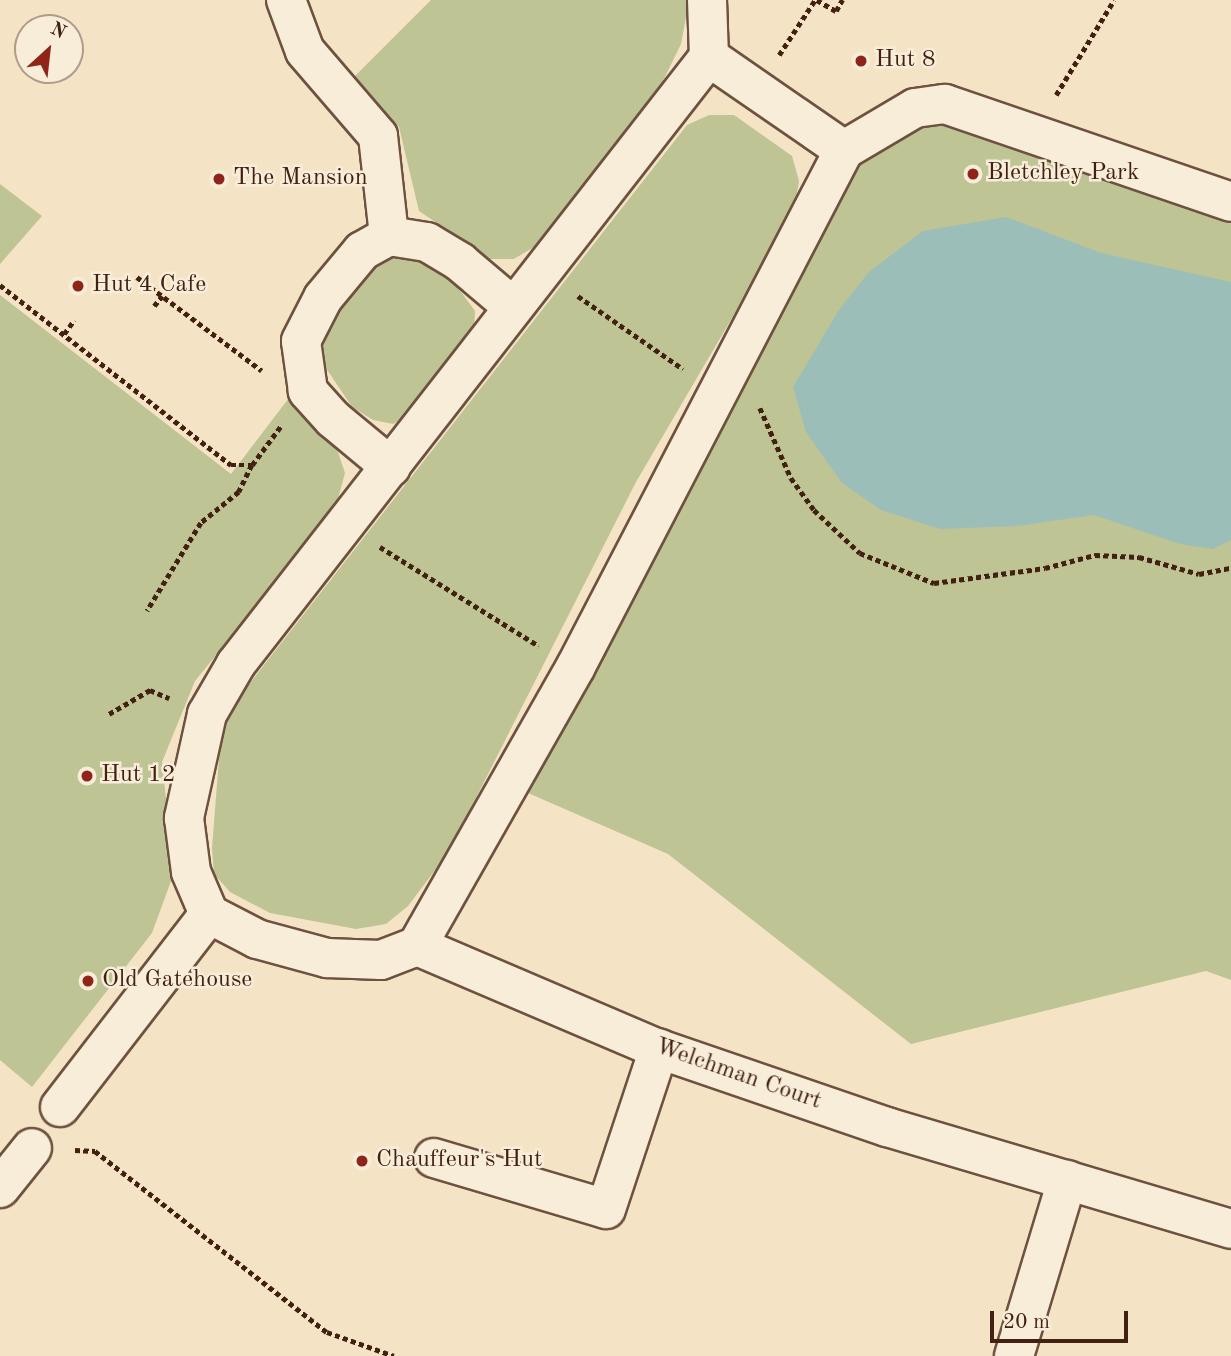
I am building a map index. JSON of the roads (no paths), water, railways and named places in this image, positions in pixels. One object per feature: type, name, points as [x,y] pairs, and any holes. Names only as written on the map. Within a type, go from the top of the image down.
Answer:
[{"type":"street","points":[[286,0],[305,51],[379,121],[389,236]]},
{"type":"street","points":[[707,0],[709,57],[542,266],[391,467],[236,664],[207,714],[184,818],[191,872],[209,914],[257,939],[327,958],[381,960],[416,946],[575,668],[844,150],[915,108],[945,104],[1231,202]]},
{"type":"street","points":[[709,57],[844,150]]},
{"type":"street","points":[[391,467],[333,419],[308,391],[301,341],[323,298],[362,251],[389,236],[427,242],[460,262],[512,306]]},
{"type":"street","points":[[60,1107],[209,914]]},
{"type":"street","name":"Welchman Court","points":[[416,946],[659,1049],[887,1126],[1231,1228]]},
{"type":"street","points":[[434,1158],[606,1209],[659,1049]]},
{"type":"street","points":[[0,1188],[32,1148]]},
{"type":"street","points":[[1014,1356],[1068,1180]]},
{"type":"water","points":[[1006,217],[1101,253],[1231,282],[1231,540],[1213,549],[1180,544],[1094,515],[1017,526],[940,529],[881,510],[842,483],[806,432],[793,387],[839,310],[869,272],[923,231]]},
{"type":"place","name":"Hut 8","points":[[861,61]]},
{"type":"place","name":"Bletchley Park","points":[[973,174]]},
{"type":"place","name":"The Mansion","points":[[219,179]]},
{"type":"place","name":"Hut 4 Cafe","points":[[78,286]]},
{"type":"place","name":"Hut 12","points":[[87,776]]},
{"type":"place","name":"Old Gatehouse","points":[[88,981]]},
{"type":"place","name":"Chauffeur's Hut","points":[[362,1161]]}]
